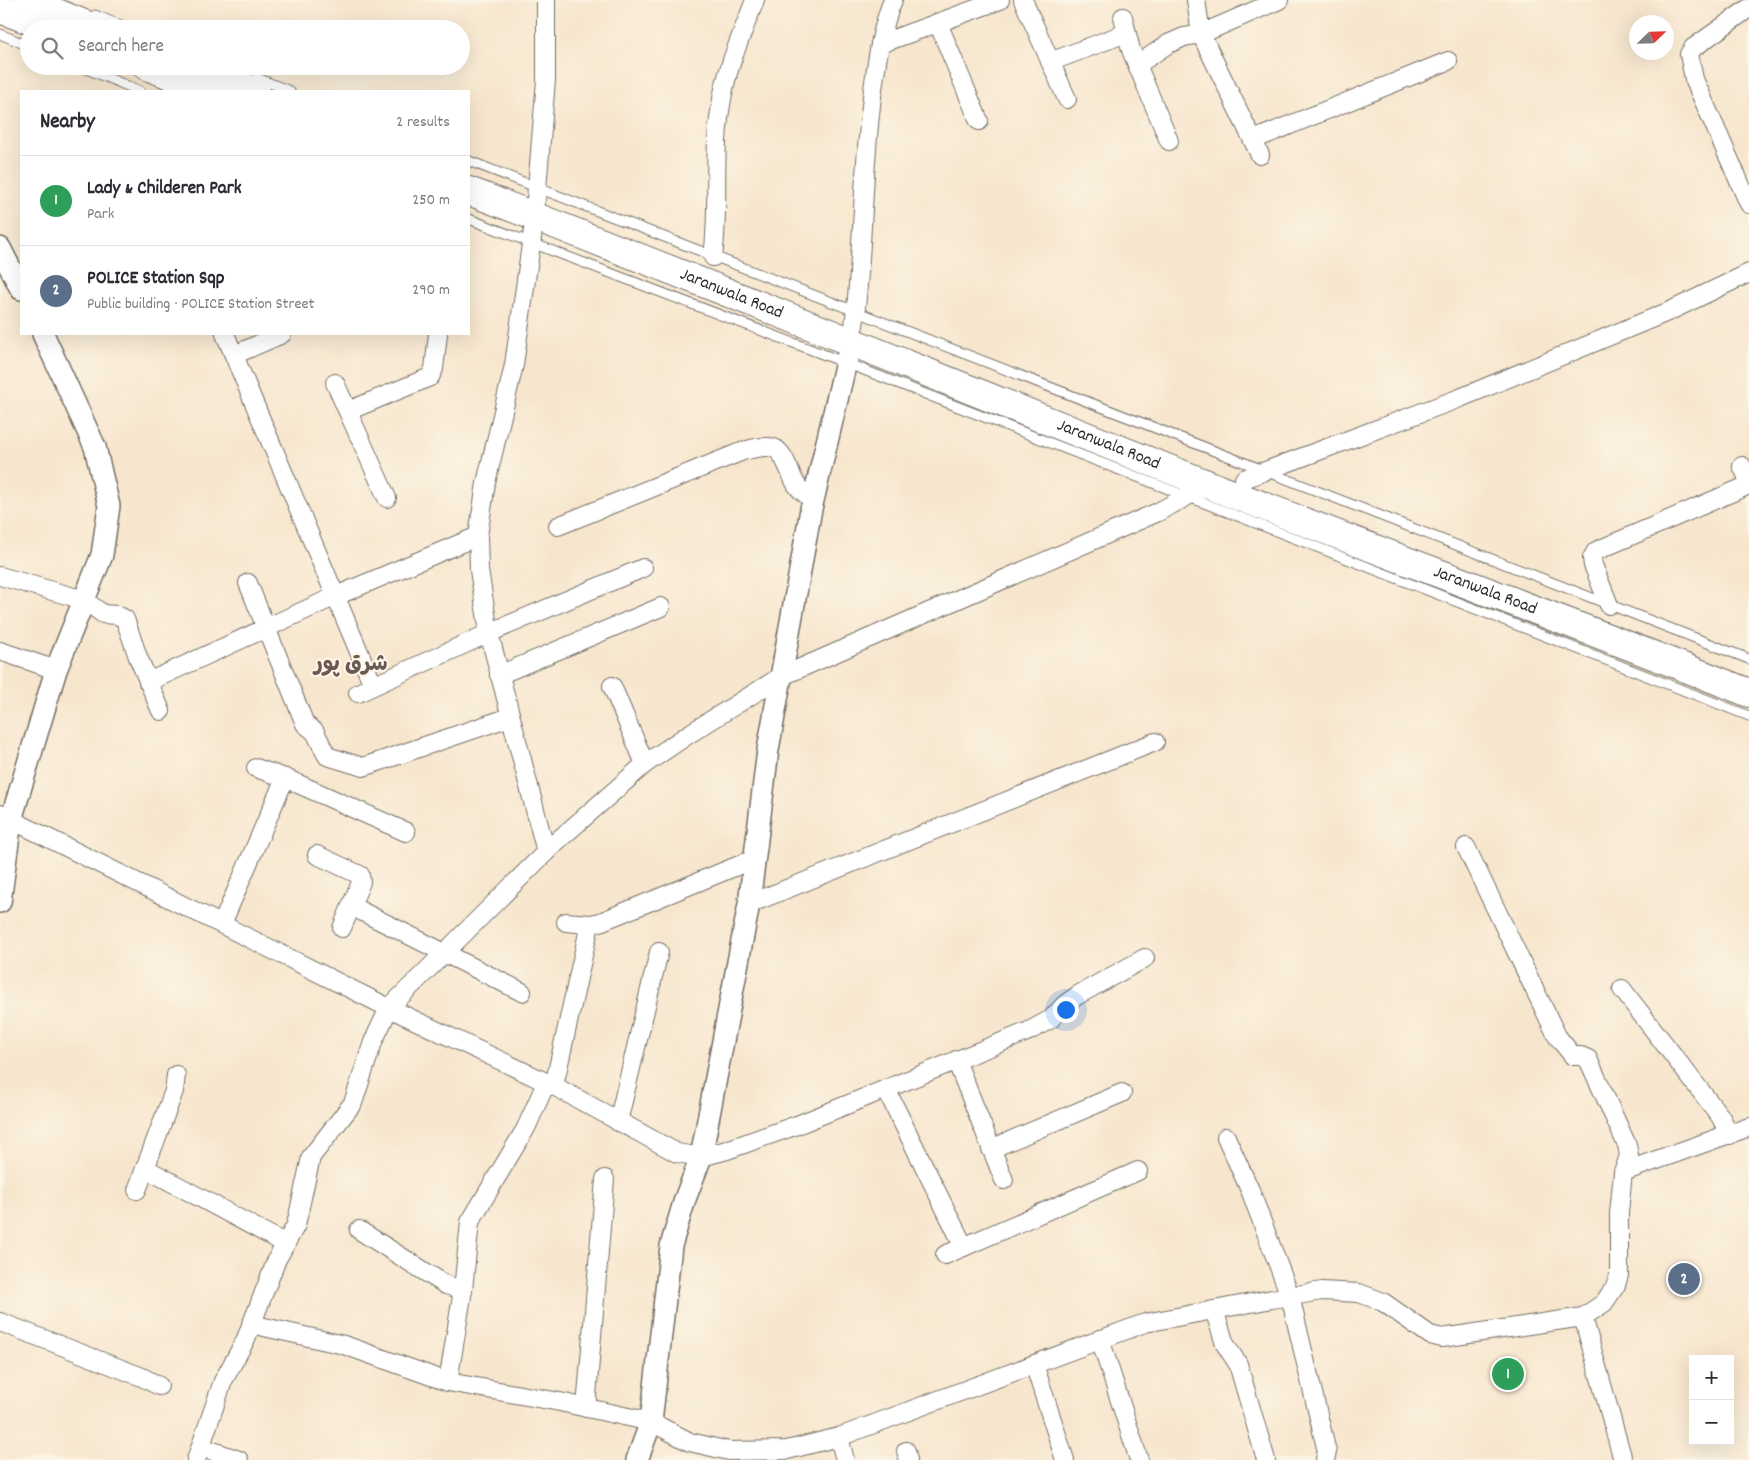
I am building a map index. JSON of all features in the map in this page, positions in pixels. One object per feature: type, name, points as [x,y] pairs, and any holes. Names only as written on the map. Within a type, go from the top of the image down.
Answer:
[{"type":"main road","points":[[24,0],[90,20]]},
{"type":"main road","points":[[0,9],[28,20]]},
{"type":"main road","points":[[170,75],[208,90]]},
{"type":"main road","points":[[225,75],[250,82]]},
{"type":"main road","name":"Jaranwala Road","points":[[470,175],[535,211]]},
{"type":"main road","name":"Jaranwala Road","points":[[470,191],[535,211],[852,335],[1254,474],[1749,674]]},
{"type":"main road","name":"Jaranwala Road","points":[[852,335],[1199,491],[1635,647],[1749,693]]},
{"type":"street","points":[[546,0],[546,80],[535,211],[514,365],[486,483],[478,536],[479,570],[489,633],[546,852]]},
{"type":"street","points":[[713,257],[717,231],[717,142],[721,104],[732,64],[755,0]]},
{"type":"street","points":[[637,1460],[651,1422],[672,1246],[685,1199],[701,1157],[749,904],[780,677],[812,500],[852,335],[869,121],[880,44],[887,14],[893,0]]},
{"type":"street","points":[[880,44],[1000,0]]},
{"type":"street","points":[[1022,0],[1067,99]]},
{"type":"street","points":[[1196,0],[1201,34],[1256,148],[1448,61]]},
{"type":"street","points":[[1137,65],[1168,44],[1184,37],[1201,34],[1279,0]]},
{"type":"street","points":[[1749,8],[1693,48],[1689,54],[1694,79],[1749,204]]},
{"type":"street","points":[[938,23],[979,122]]},
{"type":"street","points":[[1050,62],[1125,25],[1137,65],[1169,141]]},
{"type":"street","points":[[0,248],[20,287]]},
{"type":"street","points":[[1254,474],[1460,398],[1670,311],[1749,274]]},
{"type":"street","points":[[0,902],[6,817],[56,670],[102,555],[110,506],[95,447],[43,335]]},
{"type":"street","points":[[225,335],[336,596],[366,689],[489,633],[643,568]]},
{"type":"street","points":[[234,354],[280,335]]},
{"type":"street","points":[[348,411],[430,377],[434,369],[438,335]]},
{"type":"street","points":[[335,383],[386,498]]},
{"type":"street","points":[[558,526],[743,451],[764,447],[775,448],[781,454],[790,475],[800,489],[812,500]]},
{"type":"street","points":[[1608,605],[1593,564],[1592,558],[1596,551],[1747,477]]},
{"type":"street","points":[[239,1460],[198,1453],[223,1381],[251,1324],[277,1259],[296,1225],[311,1157],[353,1103],[373,1042],[389,1008],[444,952],[546,852],[646,764],[780,677],[1199,491]]},
{"type":"street","points":[[148,682],[336,596],[478,536]]},
{"type":"street","points":[[0,576],[84,600],[92,604],[103,614],[117,615],[125,619],[148,682],[161,711]]},
{"type":"street","points":[[248,583],[305,724],[315,732],[325,752],[331,758],[363,767],[510,717]]},
{"type":"street","points":[[500,675],[661,607]]},
{"type":"street","points":[[0,651],[56,670]]},
{"type":"street","points":[[612,686],[646,764]]},
{"type":"street","points":[[749,904],[1154,742]]},
{"type":"street","points":[[256,768],[285,778],[406,832]]},
{"type":"street","points":[[222,924],[285,778]]},
{"type":"street","points":[[6,817],[389,1008],[550,1085],[677,1153],[701,1157],[789,1128],[1042,1025],[1078,995],[1145,958]]},
{"type":"street","points":[[251,1324],[344,1345],[448,1382],[651,1422],[690,1442],[730,1456],[787,1450],[839,1437],[1145,1323],[1290,1296],[1322,1292],[1359,1293],[1383,1302],[1430,1335],[1442,1338],[1582,1317],[1604,1303],[1616,1285],[1619,1274],[1620,1213],[1623,1172],[1628,1163],[1627,1145],[1588,1059],[1581,1056],[1573,1056],[1557,1036],[1466,847]]},
{"type":"street","points":[[317,854],[360,875],[360,882],[342,928]]},
{"type":"street","points":[[566,922],[590,924],[754,859]]},
{"type":"street","points":[[351,906],[522,992]]},
{"type":"street","points":[[448,1382],[464,1290],[470,1222],[550,1085],[590,924]]},
{"type":"street","points":[[618,1122],[659,952]]},
{"type":"street","points":[[1622,989],[1720,1116],[1730,1135]]},
{"type":"street","points":[[956,1060],[1004,1180]]},
{"type":"street","points":[[137,1190],[159,1125],[174,1091],[176,1075]]},
{"type":"street","points":[[886,1089],[964,1247]]},
{"type":"street","points":[[991,1149],[1122,1093]]},
{"type":"street","points":[[1623,1172],[1749,1127]]},
{"type":"street","points":[[1226,1137],[1250,1190],[1290,1296],[1327,1452],[1325,1460]]},
{"type":"street","points":[[145,1168],[286,1244]]},
{"type":"street","points":[[945,1255],[1138,1171]]},
{"type":"street","points":[[586,1408],[605,1179]]},
{"type":"street","points":[[359,1230],[446,1286],[464,1290]]},
{"type":"street","points":[[1214,1310],[1225,1344],[1238,1364],[1266,1460]]},
{"type":"street","points":[[1582,1317],[1623,1460]]},
{"type":"street","points":[[0,1322],[142,1377],[159,1386]]},
{"type":"street","points":[[1100,1339],[1139,1460]]},
{"type":"street","points":[[1034,1364],[1065,1460]]},
{"type":"street","points":[[839,1437],[845,1460]]},
{"type":"lane","points":[[0,34],[20,42]]},
{"type":"lane","points":[[101,75],[138,90]]},
{"type":"lane","points":[[250,82],[286,90]]},
{"type":"lane","points":[[470,162],[535,211],[852,335]]},
{"type":"lane","points":[[470,219],[535,211],[713,257],[852,335]]},
{"type":"lane","points":[[1254,474],[1749,659]]},
{"type":"lane","points":[[1199,491],[1749,716]]},
{"type":"place","name":"POLICE Station Sqp","points":[[1684,1279]]},
{"type":"place","name":"Lady & Childeren Park","points":[[1508,1374]]},
{"type":"district","name":"شرق پور","points":[[351,665]]}]
